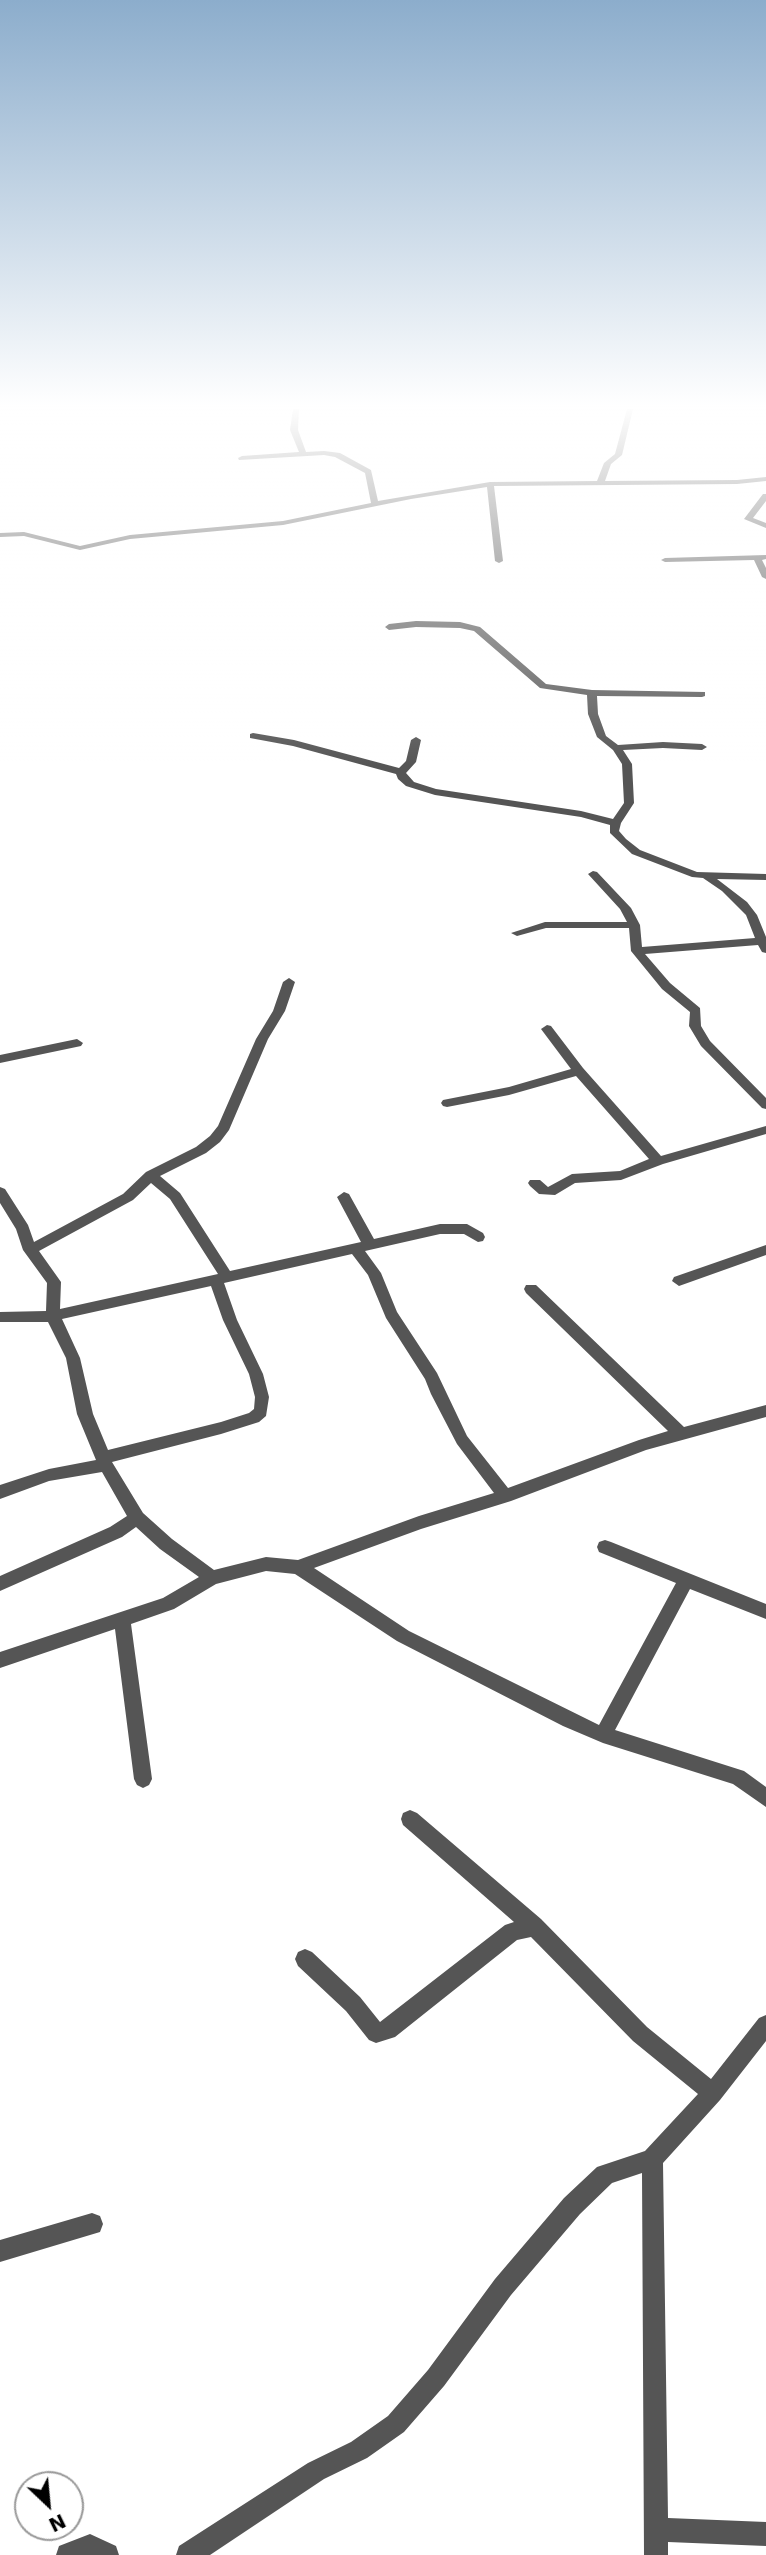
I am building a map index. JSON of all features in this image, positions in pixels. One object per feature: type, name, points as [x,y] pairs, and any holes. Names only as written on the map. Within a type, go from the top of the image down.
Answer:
[{"type":"street","points":[[0,535],[23,534],[80,548],[130,537],[226,528]]},
{"type":"street","points":[[495,528],[499,561]]},
{"type":"street","points":[[665,560],[762,557],[766,577]]},
{"type":"street","points":[[389,627],[416,624],[460,625],[477,629],[542,686],[592,693],[702,694]]},
{"type":"street","points":[[592,693],[593,714],[602,737],[624,757],[629,778],[629,803],[615,823],[614,831],[636,852],[706,877],[726,889],[743,904],[764,945],[637,951]]},
{"type":"street","points":[[253,736],[294,743],[401,772]]},
{"type":"street","points":[[401,772],[411,762],[416,740]]},
{"type":"street","points":[[616,748],[663,745],[702,747]]},
{"type":"street","points":[[401,772],[402,777],[410,784],[435,792],[582,814],[615,823]]},
{"type":"street","points":[[593,874],[615,895],[634,925],[637,951],[666,986],[690,1003],[696,1011],[695,1026],[705,1043],[766,1105]]},
{"type":"street","points":[[706,877],[766,877]]},
{"type":"street","points":[[517,933],[545,925],[634,925]]},
{"type":"street","points":[[30,1250],[128,1197],[151,1175],[201,1150],[215,1139],[224,1127],[262,1039],[279,1011],[289,982]]},
{"type":"street","points":[[547,1029],[579,1071],[658,1161]]},
{"type":"street","points":[[0,1059],[78,1043]]},
{"type":"street","points":[[447,1102],[509,1091],[579,1071]]},
{"type":"street","points":[[535,1183],[544,1191],[550,1192],[572,1180],[621,1175],[658,1161],[766,1130]]},
{"type":"street","points":[[0,1492],[49,1475],[254,1418],[261,1412],[262,1396],[257,1374],[230,1320],[222,1278],[175,1196],[151,1175]]},
{"type":"street","points":[[344,1197],[391,1314],[432,1377],[462,1440],[505,1496]]},
{"type":"street","points":[[2,1200],[23,1228],[30,1250],[54,1282],[53,1316],[73,1358],[85,1414],[104,1461],[137,1518],[166,1544],[212,1578]]},
{"type":"street","points":[[0,1317],[53,1316],[458,1227],[467,1229],[478,1237]]},
{"type":"street","points":[[679,1281],[766,1250]]},
{"type":"street","points":[[531,1289],[681,1434]]},
{"type":"street","points":[[0,1660],[168,1604],[212,1578],[266,1564],[298,1567],[419,1523],[505,1496],[644,1444],[766,1411]]},
{"type":"street","points":[[0,1584],[116,1532],[137,1518]]},
{"type":"street","points":[[605,1547],[766,1612]]},
{"type":"street","points":[[298,1567],[402,1636],[569,1720],[603,1735],[738,1777],[766,1798]]},
{"type":"street","points":[[603,1735],[686,1580]]},
{"type":"street","points":[[122,1618],[143,1779]]},
{"type":"street","points":[[410,1819],[534,1926],[640,2034],[713,2093]]},
{"type":"street","points":[[305,1959],[353,2004],[376,2033],[388,2030],[512,1932],[534,1926]]},
{"type":"street","points":[[188,2555],[316,2471],[359,2449],[396,2424],[436,2378],[503,2287],[572,2206],[605,2175],[652,2159],[713,2093],[766,2025]]},
{"type":"street","points":[[652,2159],[656,2555]]},
{"type":"street","points":[[0,2251],[92,2224]]},
{"type":"street","points":[[654,2529],[766,2534]]},
{"type":"street","points":[[68,2555],[90,2546],[107,2555]]}]
